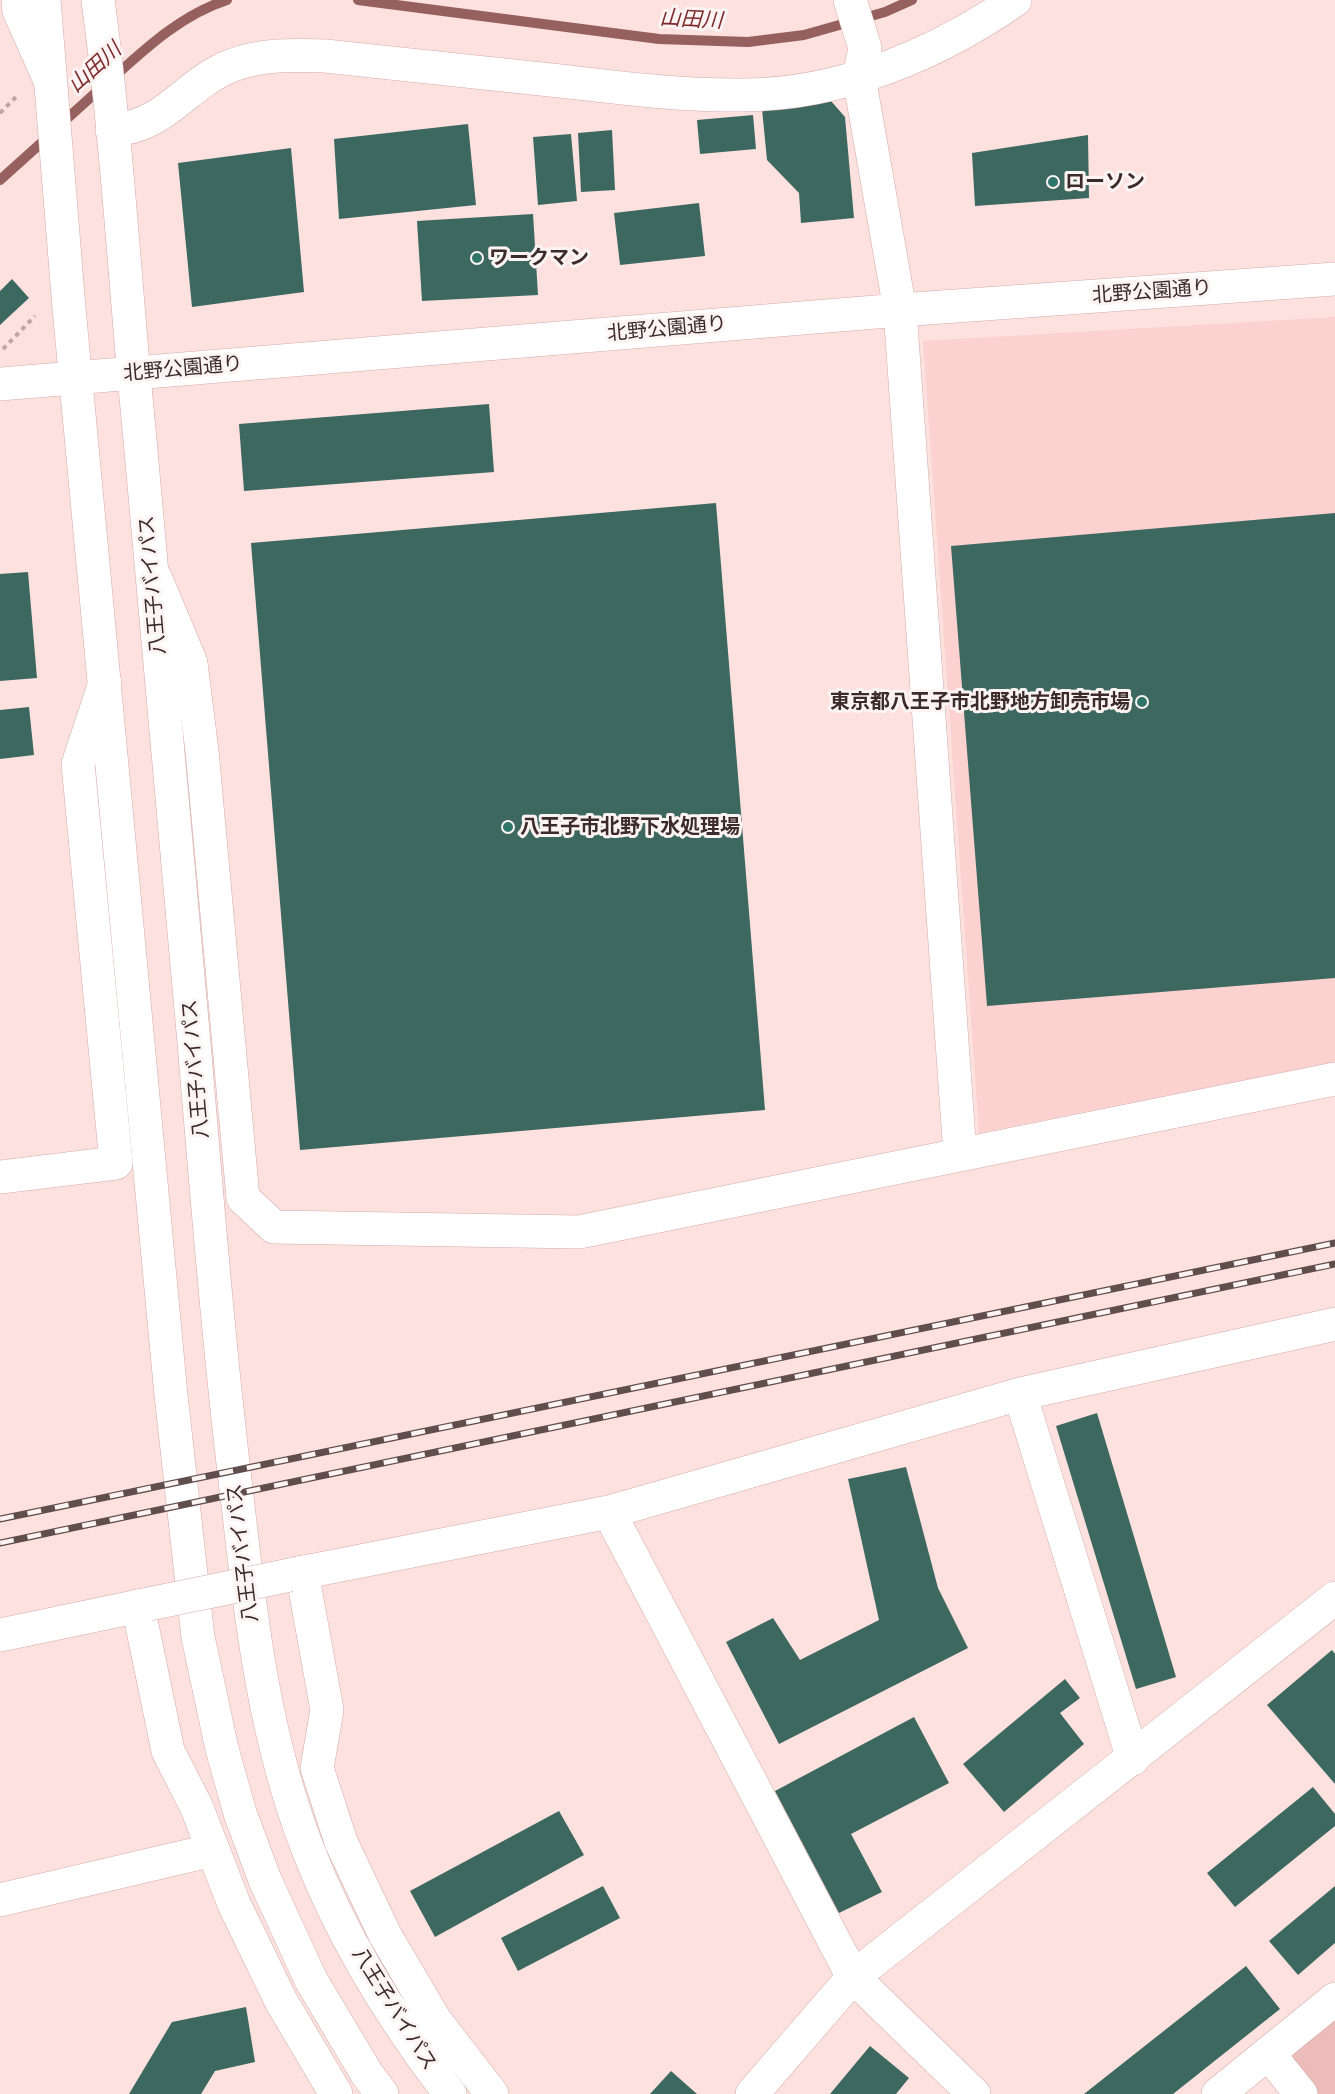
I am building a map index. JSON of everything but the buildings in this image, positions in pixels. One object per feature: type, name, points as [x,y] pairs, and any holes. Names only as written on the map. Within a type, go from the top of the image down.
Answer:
[{"type":"main road","points":[[18,0],[19,11],[50,83]]},
{"type":"main road","points":[[44,0],[55,167],[170,1383],[198,1637],[222,1749],[240,1813],[265,1880],[311,1980],[367,2074],[382,2094]]},
{"type":"main road","name":"八王子バイパス","points":[[98,0],[152,571],[224,1390],[252,1629],[272,1733],[289,1794],[310,1855],[355,1950],[411,2043],[450,2094]]},
{"type":"main road","points":[[850,0],[862,63],[900,310],[960,1154]]},
{"type":"main road","points":[[111,123],[141,126],[155,119],[203,81],[232,65],[274,55],[325,56],[679,94],[747,95],[800,89],[862,63],[933,49],[975,28],[1015,0]]},
{"type":"main road","name":"北野公園通り","points":[[0,384],[900,310],[1335,279]]},
{"type":"main road","points":[[152,571],[190,663],[202,751],[243,1198],[274,1227],[579,1232],[1335,1078]]},
{"type":"main road","points":[[0,1177],[116,1163],[78,764],[105,683]]},
{"type":"main road","points":[[0,1635],[609,1512],[1020,1394],[1335,1324]]},
{"type":"main road","points":[[1020,1394],[1133,1759]]},
{"type":"main road","points":[[609,1512],[853,1977],[974,2094]]},
{"type":"main road","points":[[296,1574],[327,1710],[317,1768],[341,1842],[385,1935],[435,2020],[492,2094]]},
{"type":"main road","points":[[752,2094],[853,1977],[1335,1598]]},
{"type":"main road","points":[[144,1605],[168,1751],[197,1808],[234,1904],[281,2001],[336,2094]]},
{"type":"main road","points":[[0,1900],[213,1850]]},
{"type":"main road","points":[[1218,2094],[1335,1999]]},
{"type":"main road","points":[[1268,2053],[1301,2094]]},
{"type":"path","points":[[0,113],[16,97]]},
{"type":"path","points":[[0,351],[38,313]]},
{"type":"shaded area","name":"東京都八王子市北野地方卸売市場","points":[[1335,317],[1335,1062],[979,1133],[923,341]]},
{"type":"shaded area","points":[[1335,2018],[1335,2094],[1312,2094],[1294,2071],[1293,2054]]},
{"type":"waterway","name":"山田川","points":[[114,77],[166,32],[195,14],[227,0]]},
{"type":"waterway","name":"山田川","points":[[358,0],[659,39],[748,42],[804,35],[885,12],[912,0]]},
{"type":"waterway","name":"山田川","points":[[60,125],[102,87]]},
{"type":"waterway","name":"山田川","points":[[0,180],[49,136]]},
{"type":"railway","points":[[0,1519],[1335,1243]]},
{"type":"railway","points":[[0,1543],[1335,1264]]},
{"type":"place","name":"ローソン","points":[[1053,182]]},
{"type":"place","name":"ワークマン","points":[[477,258]]},
{"type":"place","name":"東京都八王子市北野地方卸売市場","points":[[1142,702]]},
{"type":"place","name":"八王子市北野下水処理場","points":[[508,827]]}]
